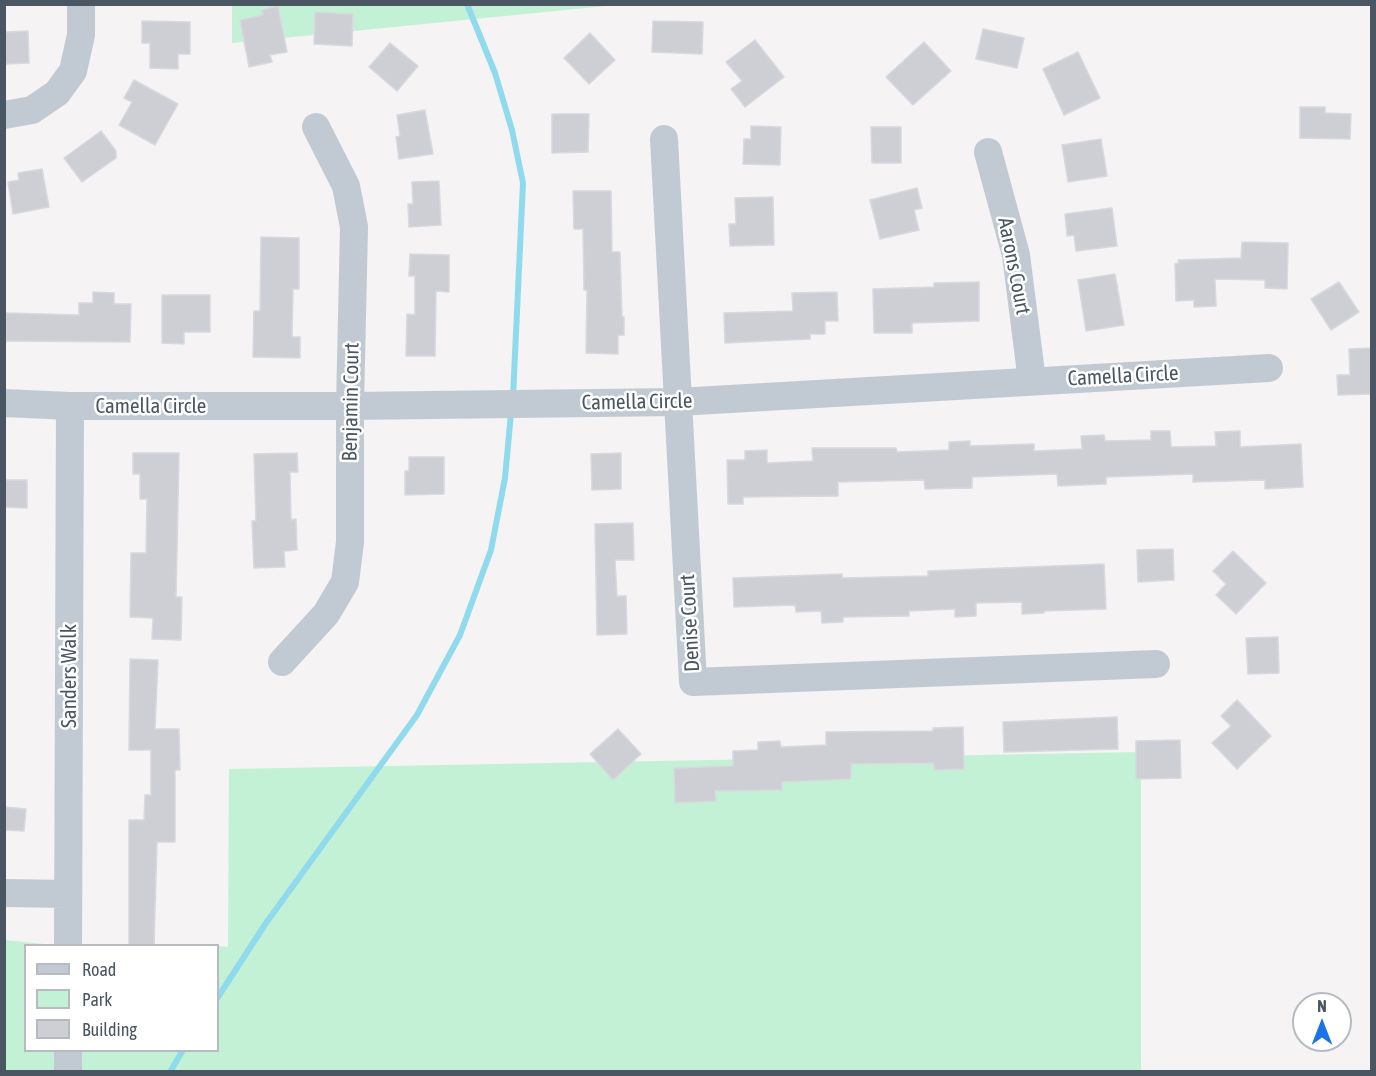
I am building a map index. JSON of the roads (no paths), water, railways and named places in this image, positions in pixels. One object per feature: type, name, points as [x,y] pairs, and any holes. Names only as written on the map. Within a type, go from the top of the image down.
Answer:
[{"type":"street","points":[[4,115],[32,110],[57,93],[73,71],[81,35],[81,4]]},
{"type":"street","name":"Benjamin Court","points":[[282,662],[326,614],[345,582],[350,542],[354,227],[346,186],[316,127]]},
{"type":"street","name":"Denise Court","points":[[664,139],[693,682],[1156,664]]},
{"type":"street","name":"Aarons Court","points":[[988,152],[1016,255],[1032,381]]},
{"type":"street","name":"Camella Circle","points":[[4,404],[350,406],[678,402],[1269,368]]},
{"type":"street","name":"Sanders Walk","points":[[68,944],[70,406]]},
{"type":"street","points":[[4,893],[69,894]]},
{"type":"street","points":[[68,1052],[68,1071]]},
{"type":"waterway","points":[[467,4],[495,73],[512,130],[523,183],[513,397]]},
{"type":"waterway","points":[[219,995],[266,923],[417,715],[460,635],[491,550],[505,478],[511,413]]},
{"type":"waterway","points":[[170,1072],[182,1052]]}]
